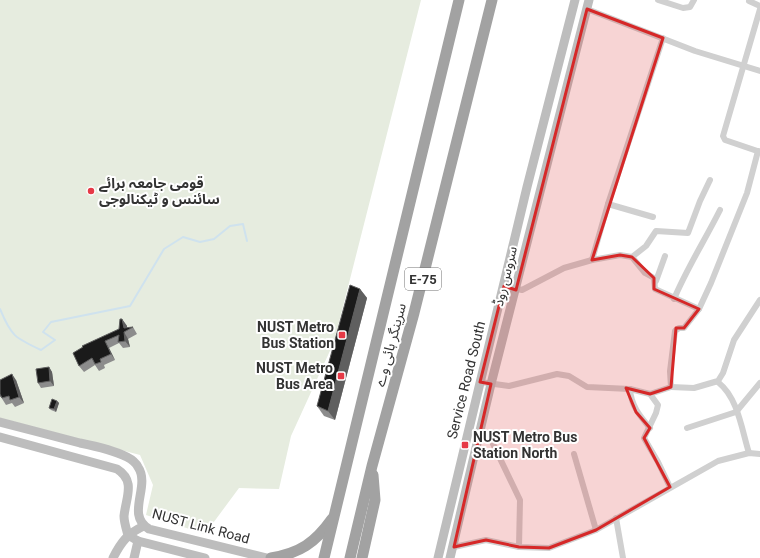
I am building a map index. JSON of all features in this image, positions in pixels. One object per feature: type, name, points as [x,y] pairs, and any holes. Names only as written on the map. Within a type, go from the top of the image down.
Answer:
[{"type":"highway","name":"سرینگر ہائی وے","points":[[324,558],[459,0]]},
{"type":"highway","name":"سرینگر ہائی وے","points":[[350,558],[372,466],[414,313],[492,0]]},
{"type":"highway","points":[[362,558],[375,500],[372,466]]},
{"type":"highway","points":[[271,558],[287,555],[303,548],[320,535],[336,513]]},
{"type":"main road","name":"Service Road South","points":[[438,558],[527,187],[575,0]]},
{"type":"main road","name":"سروس روڈ","points":[[450,558],[454,547],[491,384],[508,324],[588,4]]},
{"type":"main road","points":[[495,322],[508,324]]},
{"type":"main road","name":"NUST Link Road","points":[[0,422],[98,447],[128,457],[139,468],[141,475],[142,483],[138,516],[144,526],[160,532],[267,558]]},
{"type":"main road","points":[[0,437],[107,465],[125,474],[129,485],[124,517],[128,534],[138,541],[205,558]]},
{"type":"main road","points":[[113,558],[121,542],[128,534],[144,526]]},
{"type":"main road","points":[[134,558],[138,541]]},
{"type":"street","points":[[658,0],[683,8],[690,7],[694,0]]},
{"type":"street","points":[[671,387],[670,371],[675,331],[679,328],[684,328],[689,324],[699,309],[747,193],[759,151],[725,140],[723,138],[742,66],[760,8],[749,0]]},
{"type":"street","points":[[588,4],[695,51],[760,71]]},
{"type":"street","points":[[592,260],[608,204],[663,38]]},
{"type":"street","points":[[632,257],[646,246],[656,231],[688,233],[710,180]]},
{"type":"street","points":[[608,204],[653,217]]},
{"type":"street","points":[[674,298],[684,276],[704,242],[720,210]]},
{"type":"street","points":[[504,286],[516,290],[522,290],[564,268],[592,260],[620,255],[632,257],[645,273],[653,277],[656,281]]},
{"type":"street","points":[[665,256],[656,281],[655,289],[699,309]]},
{"type":"street","points":[[480,382],[509,386],[557,374],[569,376],[582,385],[594,389],[630,388],[650,394],[671,387],[694,388],[718,381],[723,373],[734,340],[760,300]]},
{"type":"street","points":[[718,383],[728,391],[749,453]]},
{"type":"street","points":[[687,428],[736,412],[760,383]]},
{"type":"street","points":[[630,388],[630,398],[636,412],[650,428]]},
{"type":"street","points":[[650,394],[658,405],[650,428],[644,438],[670,487]]},
{"type":"street","points":[[493,444],[520,500],[519,547]]},
{"type":"street","points":[[454,547],[486,540],[519,547],[549,548],[596,530],[718,461],[749,453],[760,454]]},
{"type":"street","points":[[574,454],[596,530]]},
{"type":"street","points":[[616,518],[623,558]]},
{"type":"highlighted area","points":[[587,9],[663,38],[592,260],[620,255],[632,257],[654,278],[654,289],[699,309],[684,328],[676,328],[671,387],[650,394],[626,388],[636,412],[650,428],[644,438],[670,487],[596,530],[549,548],[519,547],[486,540],[454,547],[491,384],[480,382],[504,286],[516,290]]},
{"type":"shaded area","points":[[0,0],[421,0],[334,342],[291,436],[279,489],[239,488],[205,534],[146,515],[153,485],[140,455],[0,418]]},
{"type":"building","points":[[350,285],[360,289],[328,411],[317,406]]},
{"type":"building","points":[[120,319],[122,319],[124,328],[133,327],[124,332],[125,341],[118,342],[119,335],[105,341],[111,354],[100,359],[101,362],[95,364],[92,358],[79,366],[73,353],[83,347],[82,346],[119,329]]},
{"type":"building","points":[[49,367],[50,381],[38,383],[36,369]]},
{"type":"building","points":[[12,374],[19,397],[10,400],[9,396],[2,398],[0,394],[0,380]]},
{"type":"building","points":[[52,399],[57,401],[54,409],[49,408]]},
{"type":"waterway","points":[[0,309],[11,331],[20,339],[41,350],[55,340],[43,332],[51,322],[130,306],[164,249],[183,237],[200,242],[214,239],[230,226],[243,224],[247,241]]},
{"type":"place","name":"قومی جامعہ برائے سائنس و ٹیکنالوجی","points":[[91,191]]},
{"type":"place","name":"NUST Metro Bus Station","points":[[342,335]]},
{"type":"place","name":"NUST Metro Bus Area","points":[[341,376]]},
{"type":"place","name":"NUST Metro Bus Station North","points":[[465,445]]}]
